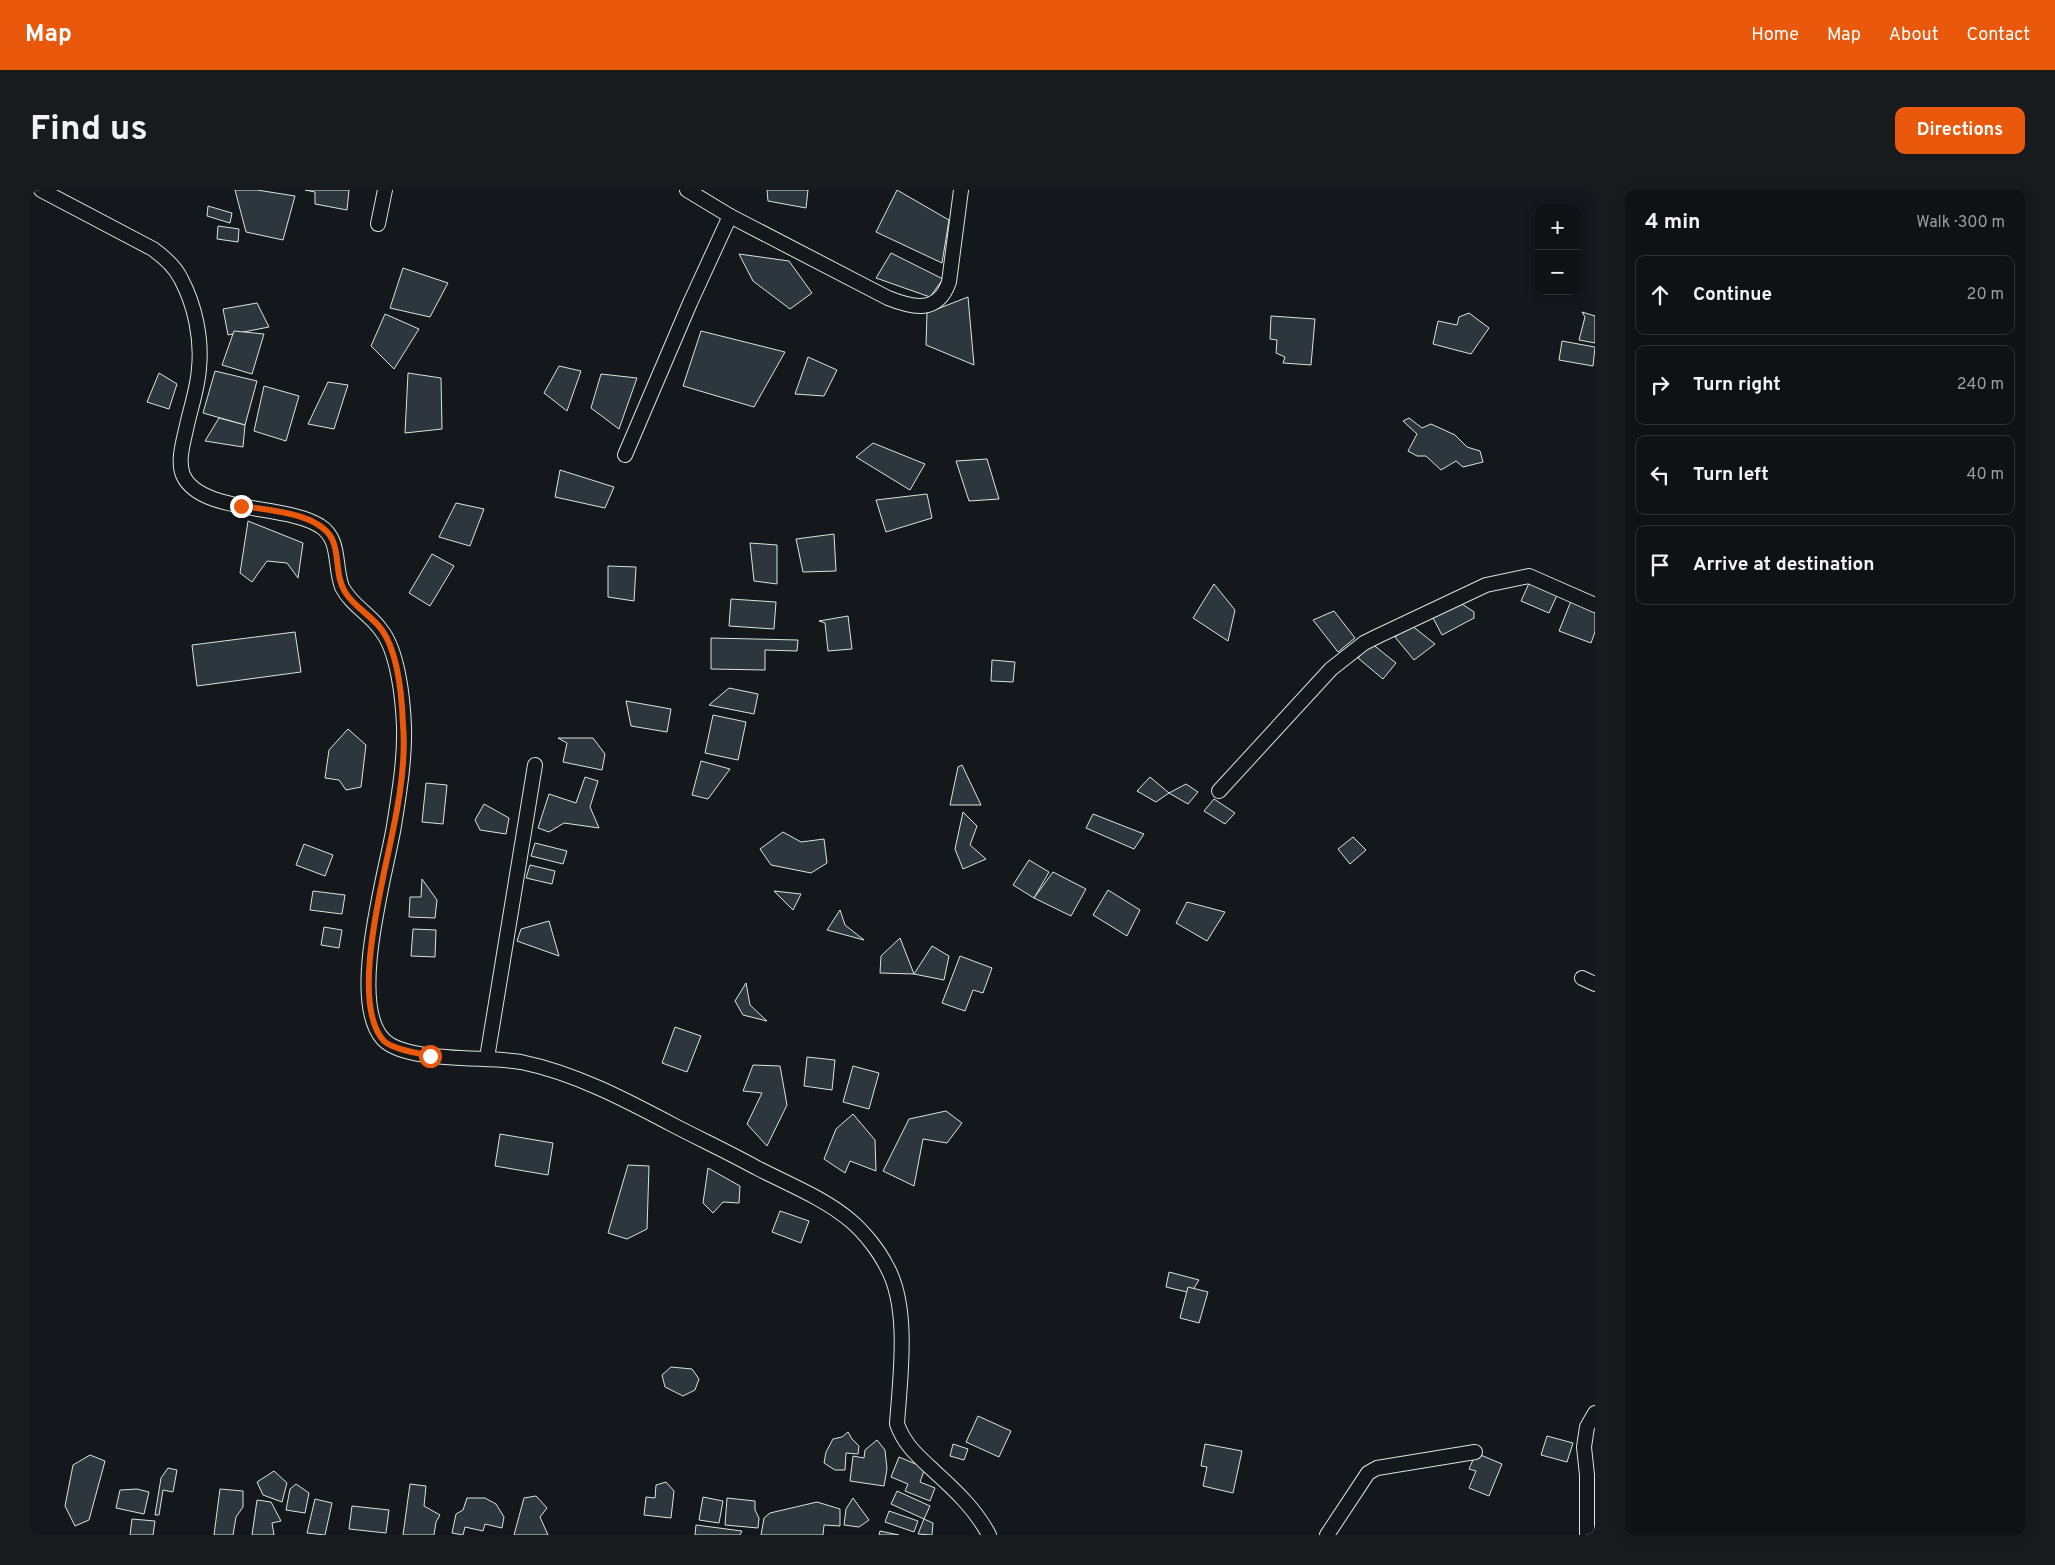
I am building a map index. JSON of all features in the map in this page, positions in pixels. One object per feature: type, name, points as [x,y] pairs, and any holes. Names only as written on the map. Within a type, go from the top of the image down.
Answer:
[{"type":"street","points":[[41,190],[153,249],[169,262],[181,277],[195,320],[199,342],[199,370],[181,468],[190,486],[220,501],[292,514],[325,529],[334,542],[339,575],[345,592],[381,629],[388,640],[400,690],[404,726],[403,750],[394,828],[380,895],[372,949],[368,994],[376,1028],[385,1042],[404,1050],[430,1056],[487,1058],[524,1063],[601,1089],[829,1205],[853,1222],[872,1244],[889,1270],[898,1298],[902,1347],[897,1424],[901,1435],[918,1458],[952,1488],[978,1516],[989,1535]]},
{"type":"street","points":[[378,224],[385,190]]},
{"type":"street","points":[[688,190],[730,216],[888,298],[907,305],[919,306],[930,304],[941,298],[945,294],[950,282],[961,190]]},
{"type":"street","points":[[625,455],[690,303],[730,216]]},
{"type":"street","points":[[1219,792],[1331,669],[1364,643],[1378,636],[1486,585],[1528,576],[1579,596],[1595,605]]},
{"type":"street","points":[[487,1058],[535,765]]},
{"type":"street","points":[[1582,978],[1595,984]]},
{"type":"street","points":[[1587,1535],[1587,1476],[1584,1447],[1587,1427],[1595,1414]]},
{"type":"street","points":[[1327,1535],[1368,1472],[1377,1468],[1476,1452]]},
{"type":"building","points":[[235,190],[257,190],[295,196],[283,240],[246,232]]},
{"type":"building","points":[[305,190],[349,190],[347,210],[315,204],[315,192]]},
{"type":"building","points":[[767,190],[808,190],[806,208],[768,201]]},
{"type":"building","points":[[897,190],[949,220],[942,263],[876,232]]},
{"type":"building","points":[[208,206],[232,213],[230,223],[207,216]]},
{"type":"building","points":[[218,226],[239,229],[238,242],[217,239]]},
{"type":"building","points":[[891,253],[943,279],[930,297],[876,278]]},
{"type":"building","points":[[739,254],[789,261],[812,293],[790,309],[753,281]]},
{"type":"building","points":[[403,268],[448,283],[430,317],[390,308]]},
{"type":"building","points":[[968,297],[974,365],[926,345],[927,313]]},
{"type":"building","points":[[257,303],[269,327],[228,335],[223,309]]},
{"type":"building","points":[[1582,312],[1595,316],[1595,343],[1579,340],[1585,317]]},
{"type":"building","points":[[1469,313],[1489,328],[1471,354],[1433,344],[1438,321],[1457,325],[1459,317]]},
{"type":"building","points":[[385,314],[419,329],[394,369],[371,346]]},
{"type":"building","points":[[1271,316],[1315,319],[1311,365],[1283,363],[1285,357],[1276,353],[1277,340],[1270,339]]},
{"type":"building","points":[[234,331],[264,334],[252,374],[222,365]]},
{"type":"building","points":[[701,331],[785,352],[754,407],[683,386]]},
{"type":"building","points":[[1562,341],[1595,347],[1593,366],[1559,360]]},
{"type":"building","points":[[808,357],[837,370],[824,396],[795,394]]},
{"type":"building","points":[[559,366],[581,371],[567,411],[544,393]]},
{"type":"building","points":[[215,371],[257,381],[245,425],[203,413]]},
{"type":"building","points":[[159,373],[177,384],[169,409],[147,402]]},
{"type":"building","points":[[408,373],[441,378],[442,429],[405,433]]},
{"type":"building","points":[[601,374],[637,378],[619,429],[591,408]]},
{"type":"building","points":[[328,382],[348,385],[334,429],[308,424]]},
{"type":"building","points":[[264,386],[299,396],[286,441],[254,431]]},
{"type":"building","points":[[219,418],[245,425],[243,447],[205,441]]},
{"type":"building","points":[[1409,418],[1422,428],[1431,424],[1455,435],[1467,447],[1480,451],[1483,462],[1463,467],[1456,461],[1441,470],[1426,456],[1417,456],[1408,451],[1417,434],[1403,421]]},
{"type":"building","points":[[873,443],[925,464],[910,490],[856,457]]},
{"type":"building","points":[[987,459],[999,499],[969,501],[956,461]]},
{"type":"building","points":[[560,470],[614,487],[605,508],[555,497]]},
{"type":"building","points":[[927,494],[932,518],[886,532],[876,500]]},
{"type":"building","points":[[456,503],[484,509],[470,546],[439,537]]},
{"type":"building","points":[[248,521],[303,543],[298,578],[287,563],[267,561],[252,582],[240,573]]},
{"type":"building","points":[[834,534],[836,571],[803,572],[796,539]]},
{"type":"building","points":[[750,543],[777,545],[777,584],[754,581]]},
{"type":"building","points":[[432,554],[454,566],[430,606],[409,593]]},
{"type":"building","points":[[608,566],[636,567],[634,601],[608,597]]},
{"type":"building","points":[[1530,581],[1558,593],[1549,613],[1521,601]]},
{"type":"building","points":[[1214,584],[1235,610],[1228,641],[1193,618]]},
{"type":"building","points":[[731,599],[776,602],[774,629],[729,626]]},
{"type":"building","points":[[1571,601],[1595,610],[1595,632],[1591,643],[1559,631]]},
{"type":"building","points":[[1459,602],[1474,612],[1474,618],[1442,635],[1432,616]]},
{"type":"building","points":[[1334,611],[1355,638],[1338,652],[1313,620]]},
{"type":"building","points":[[848,616],[852,649],[828,651],[825,623],[819,621]]},
{"type":"building","points":[[1411,625],[1435,644],[1414,660],[1395,637]]},
{"type":"building","points":[[295,632],[301,672],[197,686],[192,645]]},
{"type":"building","points":[[711,638],[798,640],[797,651],[765,650],[765,670],[711,669]]},
{"type":"building","points":[[1371,643],[1396,663],[1383,679],[1358,658]]},
{"type":"building","points":[[992,660],[1015,662],[1013,682],[991,681]]},
{"type":"building","points":[[729,688],[758,694],[754,714],[709,705]]},
{"type":"building","points":[[626,701],[671,709],[667,732],[631,726]]},
{"type":"building","points":[[713,715],[746,722],[738,760],[705,753]]},
{"type":"building","points":[[348,729],[366,745],[361,787],[346,790],[339,780],[325,778],[329,750]]},
{"type":"building","points":[[558,738],[593,738],[605,754],[602,770],[563,762],[567,743]]},
{"type":"building","points":[[701,761],[730,769],[708,799],[692,795]]},
{"type":"building","points":[[962,765],[981,805],[950,805],[958,767]]},
{"type":"building","points":[[585,777],[598,781],[590,807],[599,828],[564,823],[549,832],[538,828],[549,794],[576,803]]},
{"type":"building","points":[[1150,777],[1169,793],[1156,802],[1137,791]]},
{"type":"building","points":[[426,783],[447,785],[443,824],[422,822]]},
{"type":"building","points":[[1186,784],[1198,792],[1188,804],[1169,793]]},
{"type":"building","points":[[1214,799],[1235,813],[1225,824],[1204,811]]},
{"type":"building","points":[[484,804],[509,818],[506,834],[480,830],[475,820]]},
{"type":"building","points":[[963,812],[977,826],[970,845],[986,859],[963,869],[955,849]]},
{"type":"building","points":[[1093,814],[1144,834],[1134,849],[1086,828]]},
{"type":"building","points":[[783,832],[801,842],[824,839],[827,863],[811,873],[771,865],[760,849]]},
{"type":"building","points":[[1353,837],[1366,850],[1350,864],[1338,849]]},
{"type":"building","points":[[535,843],[567,851],[563,864],[531,856]]},
{"type":"building","points":[[304,844],[333,855],[325,876],[296,865]]},
{"type":"building","points":[[1029,860],[1049,872],[1034,898],[1013,885]]},
{"type":"building","points":[[530,865],[555,871],[552,884],[526,878]]},
{"type":"building","points":[[1053,872],[1086,889],[1071,916],[1034,898]]},
{"type":"building","points":[[422,879],[437,900],[435,918],[409,917],[410,897],[421,897]]},
{"type":"building","points":[[1108,890],[1140,910],[1127,936],[1093,915]]},
{"type":"building","points":[[313,891],[345,895],[342,914],[310,910]]},
{"type":"building","points":[[774,891],[801,894],[793,910]]},
{"type":"building","points":[[1187,902],[1225,912],[1207,941],[1176,923]]},
{"type":"building","points":[[840,910],[845,925],[864,940],[827,930]]},
{"type":"building","points":[[549,921],[559,956],[517,941],[521,929]]},
{"type":"building","points":[[324,927],[342,930],[339,948],[321,945]]},
{"type":"building","points":[[413,929],[436,930],[435,957],[411,956]]},
{"type":"building","points":[[900,938],[914,974],[880,973],[881,956]]},
{"type":"building","points":[[932,946],[949,956],[944,980],[914,974]]},
{"type":"building","points":[[960,956],[992,968],[983,993],[973,990],[965,1011],[942,1003]]},
{"type":"building","points":[[746,983],[750,1005],[767,1021],[743,1015],[735,1001]]},
{"type":"building","points":[[675,1027],[701,1036],[687,1072],[662,1063]]},
{"type":"building","points":[[807,1057],[835,1060],[832,1090],[804,1086]]},
{"type":"building","points":[[753,1065],[780,1066],[787,1105],[767,1146],[747,1124],[762,1093],[743,1091]]},
{"type":"building","points":[[853,1066],[879,1073],[869,1109],[843,1102]]},
{"type":"building","points":[[946,1111],[962,1123],[947,1143],[923,1139],[914,1186],[883,1171],[909,1119]]},
{"type":"building","points":[[853,1114],[875,1140],[876,1171],[850,1161],[845,1173],[824,1159],[836,1129]]},
{"type":"building","points":[[500,1134],[553,1143],[548,1175],[495,1166]]},
{"type":"building","points":[[628,1165],[649,1166],[647,1229],[627,1239],[608,1233]]},
{"type":"building","points":[[708,1168],[740,1186],[739,1203],[723,1202],[713,1213],[703,1203]]},
{"type":"building","points":[[780,1211],[809,1221],[801,1243],[772,1232]]},
{"type":"building","points":[[1169,1272],[1199,1280],[1191,1293],[1166,1287]]},
{"type":"building","points":[[1188,1287],[1208,1292],[1199,1323],[1180,1318]]},
{"type":"building","points":[[671,1367],[692,1369],[699,1379],[695,1390],[683,1396],[665,1387],[662,1375]]},
{"type":"building","points":[[978,1416],[1011,1431],[999,1457],[966,1442]]},
{"type":"building","points":[[848,1432],[859,1446],[858,1454],[846,1453],[845,1470],[835,1470],[824,1463],[826,1452],[833,1439],[842,1437]]},
{"type":"building","points":[[1547,1436],[1573,1443],[1567,1462],[1541,1455]]},
{"type":"building","points":[[877,1440],[885,1450],[887,1469],[884,1486],[850,1481],[853,1456],[864,1458],[865,1450]]},
{"type":"building","points":[[953,1444],[968,1449],[964,1460],[950,1456]]},
{"type":"building","points":[[1205,1444],[1242,1451],[1233,1493],[1203,1486],[1207,1467],[1201,1466]]},
{"type":"building","points":[[1476,1453],[1502,1464],[1489,1496],[1469,1488],[1476,1471],[1469,1469]]},
{"type":"building","points":[[90,1455],[105,1461],[89,1520],[75,1526],[65,1506],[73,1465]]},
{"type":"building","points":[[899,1457],[925,1468],[920,1482],[935,1488],[930,1501],[905,1491],[908,1484],[891,1477]]},
{"type":"building","points":[[168,1468],[177,1470],[173,1492],[163,1490],[159,1515],[155,1515],[161,1478]]},
{"type":"building","points":[[274,1471],[287,1483],[282,1502],[263,1495],[257,1482]]},
{"type":"building","points":[[666,1482],[674,1491],[671,1518],[644,1515],[646,1497],[655,1498],[656,1485]]},
{"type":"building","points":[[296,1484],[309,1493],[305,1513],[286,1510],[290,1489]]},
{"type":"building","points":[[410,1484],[426,1486],[424,1506],[440,1515],[436,1522],[434,1535],[403,1535]]},
{"type":"building","points":[[137,1489],[149,1492],[144,1514],[116,1508],[120,1490]]},
{"type":"building","points":[[220,1489],[243,1491],[243,1507],[236,1517],[233,1535],[214,1535]]},
{"type":"building","points":[[897,1491],[930,1506],[924,1519],[891,1504]]},
{"type":"building","points":[[536,1496],[547,1508],[540,1517],[548,1535],[514,1535],[524,1498]]},
{"type":"building","points":[[703,1497],[723,1501],[719,1523],[699,1520]]},
{"type":"building","points":[[467,1498],[485,1498],[496,1504],[504,1517],[502,1528],[485,1524],[483,1531],[465,1527],[463,1535],[452,1533],[456,1514],[463,1510]]},
{"type":"building","points":[[727,1498],[755,1501],[755,1510],[759,1518],[758,1528],[725,1525]]},
{"type":"building","points":[[853,1498],[869,1520],[859,1527],[844,1525],[846,1509]]},
{"type":"building","points":[[315,1499],[332,1503],[325,1535],[307,1533]]},
{"type":"building","points":[[257,1500],[271,1502],[281,1521],[272,1523],[274,1535],[252,1535]]},
{"type":"building","points":[[817,1502],[840,1509],[840,1526],[824,1525],[823,1535],[761,1535],[764,1518],[770,1513]]},
{"type":"building","points":[[352,1506],[389,1510],[386,1533],[349,1529]]},
{"type":"building","points":[[889,1511],[918,1521],[914,1532],[885,1522]]},
{"type":"building","points":[[132,1519],[155,1521],[153,1535],[130,1535]]},
{"type":"building","points":[[924,1519],[933,1523],[932,1535],[918,1534]]},
{"type":"building","points":[[696,1525],[742,1531],[740,1535],[695,1535]]},
{"type":"building","points":[[880,1531],[899,1535],[879,1535]]},
{"type":"route","points":[[241,506],[292,514],[308,520],[329,532],[334,542],[339,575],[345,592],[381,629],[388,640],[400,690],[404,726],[403,750],[394,828],[374,927],[368,994],[376,1028],[385,1042],[404,1050],[430,1056]]}]
